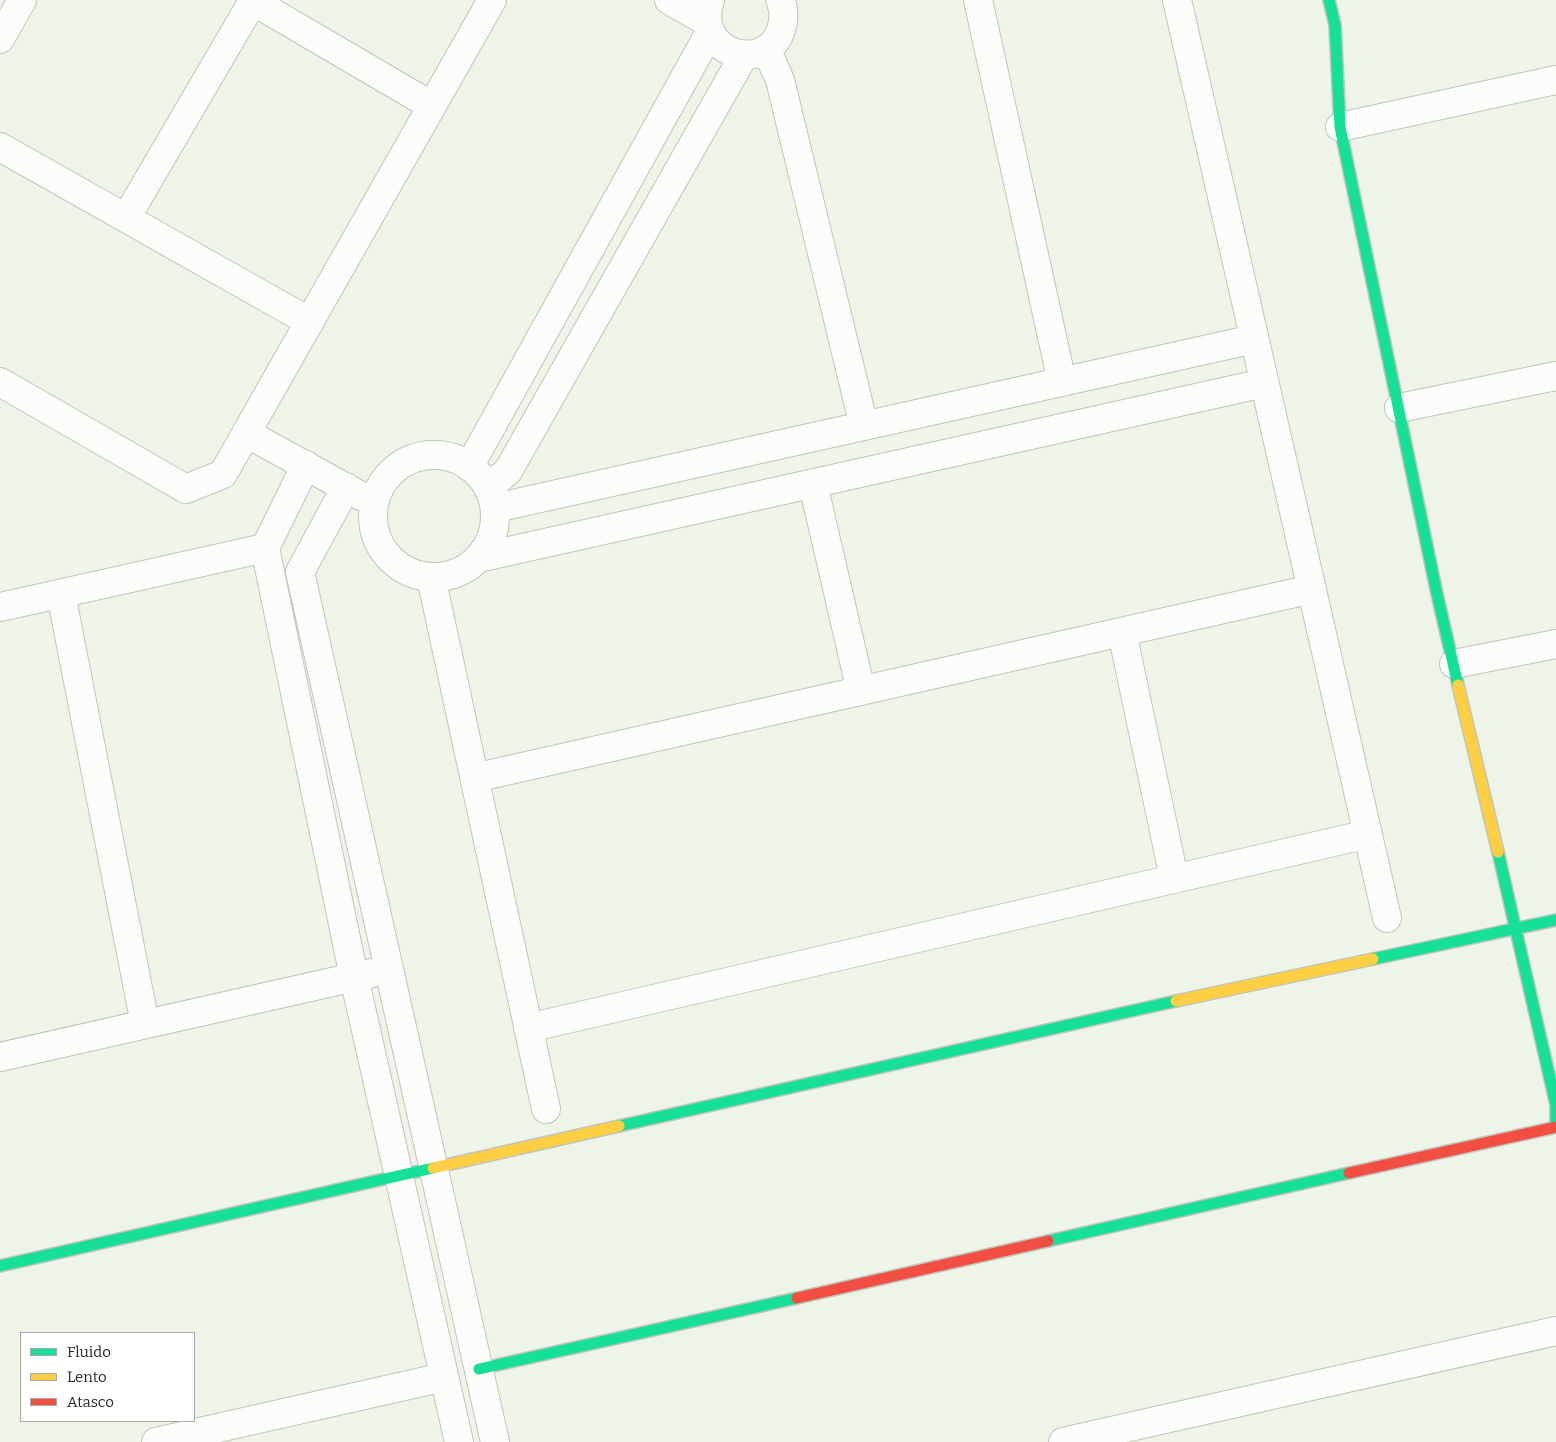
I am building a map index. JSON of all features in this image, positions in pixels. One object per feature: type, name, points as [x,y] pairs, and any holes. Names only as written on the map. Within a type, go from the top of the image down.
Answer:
[{"type":"street","points":[[0,39],[22,0]]},
{"type":"street","points":[[0,382],[186,489],[223,474],[492,0]]},
{"type":"street","points":[[669,0],[709,18]]},
{"type":"street","points":[[978,0],[1062,382]]},
{"type":"street","points":[[1177,0],[1387,918]]},
{"type":"street","points":[[479,1369],[1556,1127],[1556,1106],[1437,594],[1340,127],[1335,25],[1329,0]]},
{"type":"street","points":[[126,218],[252,1],[432,106]]},
{"type":"street","points":[[709,18],[715,41],[723,48],[733,53],[755,52],[774,42],[779,34],[784,13],[783,1]]},
{"type":"street","points":[[469,467],[709,18]]},
{"type":"street","points":[[755,52],[780,80],[864,426]]},
{"type":"street","points":[[492,498],[755,52]]},
{"type":"street","points":[[1340,127],[1556,80]]},
{"type":"street","points":[[0,147],[310,322]]},
{"type":"street","points":[[492,498],[864,426],[1254,339]]},
{"type":"street","points":[[1399,408],[1556,376]]},
{"type":"street","points":[[478,558],[1264,382]]},
{"type":"street","points":[[246,433],[374,503]]},
{"type":"street","points":[[436,455],[457,459],[475,471],[492,498],[494,530],[486,550],[471,565],[452,575],[431,577],[410,572],[392,561],[379,544],[373,524],[374,503],[382,483],[396,467],[415,457],[436,455]]},
{"type":"street","points":[[306,466],[265,548],[354,977],[459,1442]]},
{"type":"street","points":[[812,484],[861,691]]},
{"type":"street","points":[[346,487],[300,572],[495,1442]]},
{"type":"street","points":[[0,608],[265,548]]},
{"type":"street","points":[[431,577],[546,1109]]},
{"type":"street","points":[[474,778],[1312,589]]},
{"type":"street","points":[[61,594],[145,1024]]},
{"type":"street","points":[[1122,632],[1174,878]]},
{"type":"street","points":[[1454,664],[1556,644]]},
{"type":"street","points":[[528,1028],[1368,834]]},
{"type":"street","points":[[0,1266],[1053,1027],[1556,920]]},
{"type":"street","points":[[0,1057],[389,969]]},
{"type":"street","points":[[1063,1442],[1556,1331]]},
{"type":"street","points":[[156,1442],[444,1377]]},
{"type":"traffic: fast","points":[[1329,0],[1335,25],[1340,127],[1437,594],[1458,685]]},
{"type":"traffic: fast","points":[[1498,852],[1556,1105],[1556,1127]]},
{"type":"traffic: fast","points":[[1373,959],[1556,920]]},
{"type":"traffic: fast","points":[[619,1126],[1176,1001]]},
{"type":"traffic: fast","points":[[0,1266],[433,1168]]},
{"type":"traffic: fast","points":[[1048,1241],[1349,1173]]},
{"type":"traffic: fast","points":[[479,1369],[797,1298]]},
{"type":"traffic: slow","points":[[1458,685],[1498,852]]},
{"type":"traffic: slow","points":[[1176,1001],[1373,959]]},
{"type":"traffic: slow","points":[[433,1168],[619,1126]]},
{"type":"traffic: jam","points":[[1349,1173],[1556,1127]]},
{"type":"traffic: jam","points":[[797,1298],[1048,1241]]}]
